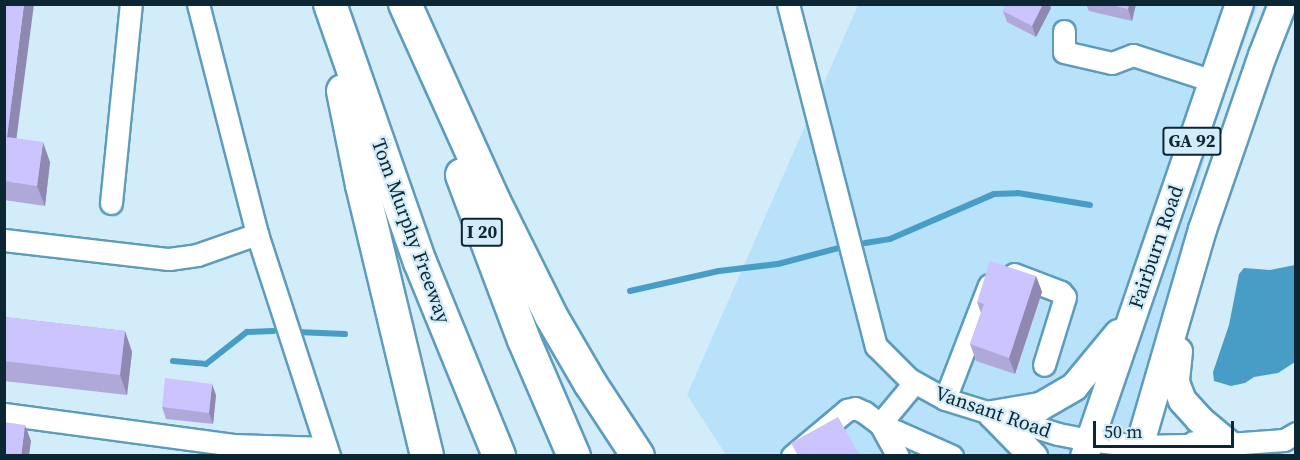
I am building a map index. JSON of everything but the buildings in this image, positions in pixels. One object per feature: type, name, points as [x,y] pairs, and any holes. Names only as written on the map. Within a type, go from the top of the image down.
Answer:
[{"type":"highway","points":[[325,4],[362,184],[427,456]]},
{"type":"highway","name":"Tom Murphy Freeway","points":[[330,4],[420,262],[499,456]]},
{"type":"highway","points":[[403,4],[494,201],[551,316],[590,383],[638,456]]},
{"type":"highway","name":"I 20","points":[[403,4],[487,246],[574,456]]},
{"type":"main road","name":"Fairburn Road","points":[[1086,448],[1239,4]]},
{"type":"main road","name":"Fairburn Road","points":[[1137,451],[1184,298],[1202,229],[1282,4]]},
{"type":"main road","points":[[1184,298],[1175,382],[1182,400],[1199,419],[1229,444]]},
{"type":"main road","points":[[992,414],[1040,406],[1074,386],[1131,319]]},
{"type":"main road","points":[[992,414],[1033,456]]},
{"type":"street","points":[[111,203],[130,4]]},
{"type":"street","points":[[4,414],[275,451],[327,452],[257,234],[198,4]]},
{"type":"street","name":"Vansant Road","points":[[788,4],[876,346],[914,383],[945,399],[1086,448],[1137,451],[1187,450],[1229,444],[1290,443]]},
{"type":"street","points":[[1064,31],[1064,52],[1112,63],[1133,55],[1213,81]]},
{"type":"street","points":[[4,240],[169,259],[197,255],[257,234]]},
{"type":"street","points":[[945,399],[996,273],[1005,272],[1061,292],[1065,297],[1044,364]]},
{"type":"street","points":[[880,424],[914,383]]},
{"type":"street","points":[[792,456],[847,410],[855,408],[880,424],[952,456]]},
{"type":"street","points":[[880,424],[898,456]]},
{"type":"shaded area","points":[[858,5],[1258,5],[1216,117],[1125,455],[726,455],[687,395]]},
{"type":"water","points":[[1295,265],[1295,362],[1278,373],[1254,377],[1245,383],[1231,386],[1214,381],[1213,372],[1229,325],[1239,274],[1244,268],[1270,270]]},
{"type":"waterway","points":[[865,243],[890,239],[994,194],[1018,193],[1090,205]]},
{"type":"waterway","points":[[630,291],[719,271],[778,264],[846,246]]},
{"type":"waterway","points":[[173,361],[206,364],[247,332],[273,331]]},
{"type":"waterway","points":[[297,332],[345,334]]}]
